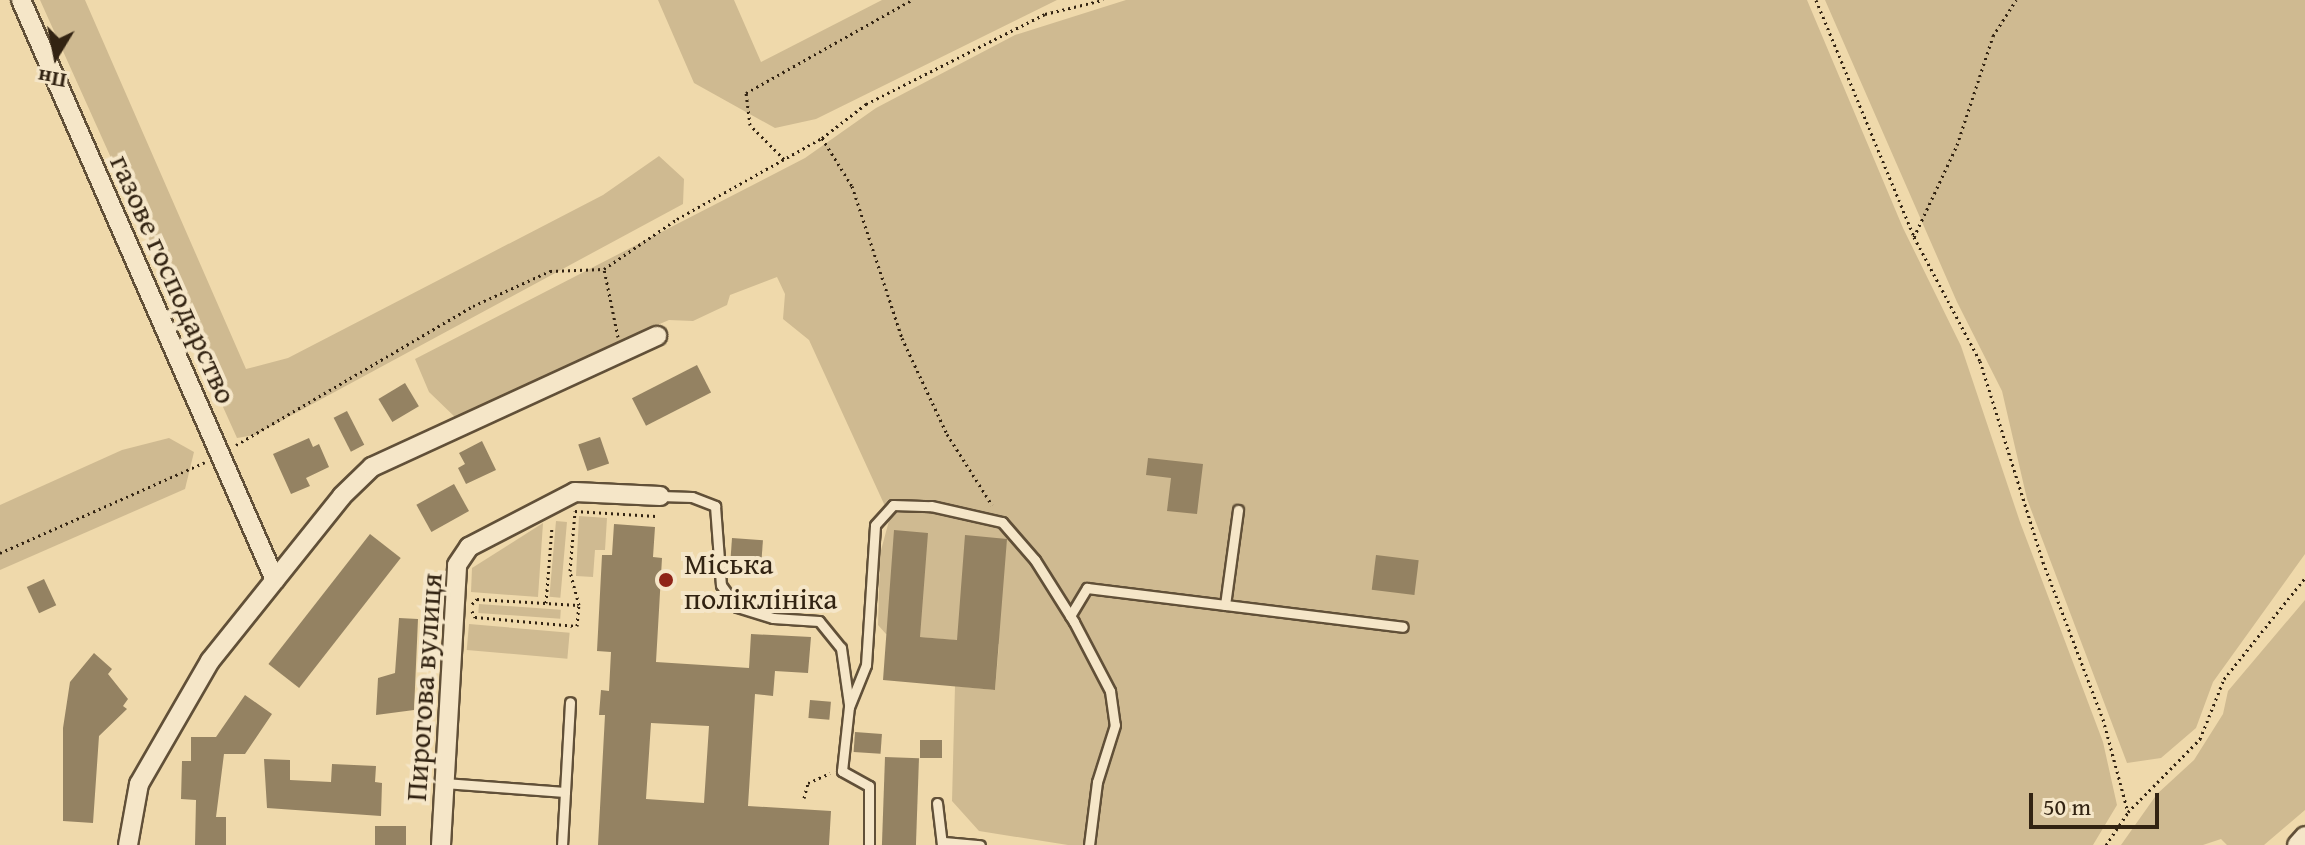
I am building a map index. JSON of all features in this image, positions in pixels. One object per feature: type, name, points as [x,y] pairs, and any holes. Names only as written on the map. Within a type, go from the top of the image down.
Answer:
[{"type":"street","name":"газове господарство","points":[[21,0],[275,580]]},
{"type":"street","points":[[128,845],[139,784],[210,661],[372,467],[657,336]]},
{"type":"street","name":"Пирогова вулиця","points":[[441,845],[457,565],[469,547],[575,492],[660,496]]},
{"type":"street","points":[[2297,845],[2305,836]]},
{"type":"lane","points":[[660,496],[692,497],[715,506],[721,585],[737,607],[773,618],[819,621],[841,648],[849,707],[842,771],[869,786],[869,845]]},
{"type":"lane","points":[[849,707],[866,665],[875,525],[893,505],[931,506],[1002,522],[1035,560],[1070,616],[1110,691],[1115,725],[1097,782],[1089,845]]},
{"type":"lane","points":[[1225,605],[1238,510]]},
{"type":"lane","points":[[1070,616],[1087,588],[1403,627]]},
{"type":"lane","points":[[562,845],[570,702]]},
{"type":"lane","points":[[444,783],[565,792]]},
{"type":"lane","points":[[937,803],[943,843],[980,845]]},
{"type":"path","points":[[784,159],[750,125],[746,93],[912,0]]},
{"type":"path","points":[[0,553],[220,455],[473,306],[550,271],[604,269],[677,219],[822,138],[866,104],[1045,14],[1103,0]]},
{"type":"path","points":[[1816,0],[1914,237],[1980,361],[2043,562],[2103,719],[2128,812]]},
{"type":"path","points":[[1914,237],[1957,145],[1993,36],[2016,0]]},
{"type":"path","points":[[822,138],[852,186],[902,338],[940,421],[1002,522]]},
{"type":"path","points":[[604,269],[621,352]]},
{"type":"path","points":[[579,605],[477,599],[470,607],[475,617],[577,626],[579,605],[570,571],[575,511],[656,516]]},
{"type":"path","points":[[546,603],[552,527]]},
{"type":"path","points":[[2106,845],[2128,812],[2200,739],[2224,679],[2305,578]]},
{"type":"path","points":[[804,798],[808,783],[842,771]]},
{"type":"shaded area","points":[[40,0],[85,0],[246,369],[288,358],[603,195],[659,156],[684,179],[683,204],[255,435],[237,438]]},
{"type":"shaded area","points":[[658,0],[734,0],[761,62],[882,0],[1057,0],[816,119],[775,128],[694,83]]},
{"type":"shaded area","points":[[1126,0],[1807,0],[1903,228],[1961,346],[2020,522],[2103,742],[2117,805],[2093,845],[1068,845],[979,831],[952,801],[955,686],[995,690],[999,644],[886,634],[878,625],[880,554],[890,517],[809,340],[783,319],[785,294],[777,277],[730,295],[727,305],[693,321],[669,320],[457,419],[429,392],[415,359],[805,158],[876,108],[1015,35]]},
{"type":"shaded area","points":[[1825,0],[2305,0],[2305,554],[2213,682],[2196,728],[2161,758],[2127,763],[2027,499],[2002,391],[1957,302]]},
{"type":"shaded area","points":[[169,438],[194,452],[185,489],[0,570],[0,505],[122,450]]},
{"type":"shaded area","points":[[579,516],[607,518],[605,550],[595,550],[593,577],[576,576]]},
{"type":"shaded area","points":[[556,521],[567,522],[560,598],[549,597]]},
{"type":"shaded area","points":[[543,523],[538,597],[471,592],[472,568]]},
{"type":"shaded area","points":[[2305,600],[2305,810],[2264,845],[2227,845],[2221,839],[2203,845],[2121,845],[2157,794],[2194,760],[2223,714],[2228,691]]},
{"type":"shaded area","points":[[479,604],[561,610],[560,619],[478,613]]},
{"type":"shaded area","points":[[469,624],[570,633],[567,659],[467,650]]},
{"type":"building","points":[[697,365],[711,393],[646,426],[632,398]]},
{"type":"building","points":[[405,383],[419,406],[392,422],[378,399]]},
{"type":"building","points":[[347,411],[364,445],[351,452],[334,418]]},
{"type":"building","points":[[600,437],[609,463],[587,471],[578,444]]},
{"type":"building","points":[[309,438],[313,447],[319,444],[329,467],[306,478],[310,486],[291,494],[273,454]]},
{"type":"building","points":[[482,441],[496,470],[466,484],[458,468],[465,464],[459,453]]},
{"type":"building","points":[[1148,458],[1203,464],[1197,514],[1167,511],[1171,478],[1146,475]]},
{"type":"building","points":[[454,484],[469,511],[431,532],[416,505]]},
{"type":"building","points":[[614,524],[655,527],[653,557],[662,558],[656,662],[749,668],[751,634],[811,637],[808,673],[775,671],[773,696],[755,694],[748,806],[831,811],[829,845],[598,845],[605,715],[599,715],[601,690],[609,691],[611,652],[597,651],[602,555],[612,555]],"holes":[[[651,723],[709,726],[704,803],[646,799]]]},
{"type":"building","points":[[894,530],[928,533],[920,637],[957,640],[965,535],[1007,539],[995,690],[883,680]]},
{"type":"building","points":[[370,534],[401,558],[299,688],[268,664]]},
{"type":"building","points":[[732,538],[763,540],[761,571],[730,569]]},
{"type":"building","points":[[1376,555],[1419,560],[1414,595],[1372,590]]},
{"type":"building","points":[[44,579],[56,605],[39,613],[27,587]]},
{"type":"building","points":[[399,618],[418,619],[414,710],[376,715],[378,678],[395,673]]},
{"type":"building","points":[[94,653],[112,669],[108,674],[128,699],[123,706],[127,709],[99,736],[93,823],[63,821],[63,728],[70,682]]},
{"type":"building","points":[[245,695],[272,714],[245,754],[224,754],[216,817],[226,817],[226,845],[195,845],[196,800],[181,799],[182,761],[191,761],[191,737],[216,737]]},
{"type":"building","points":[[810,700],[831,702],[829,720],[808,718]]},
{"type":"building","points":[[855,732],[882,734],[881,754],[854,752]]},
{"type":"building","points":[[920,740],[942,740],[942,758],[920,758]]},
{"type":"building","points":[[885,757],[919,758],[916,845],[882,845]]},
{"type":"building","points":[[264,759],[290,760],[290,780],[331,782],[332,764],[376,766],[375,782],[382,783],[381,816],[267,808]]},
{"type":"building","points":[[375,826],[406,826],[406,845],[375,845]]},
{"type":"place","name":"Міська поліклініка","points":[[666,580]]}]
